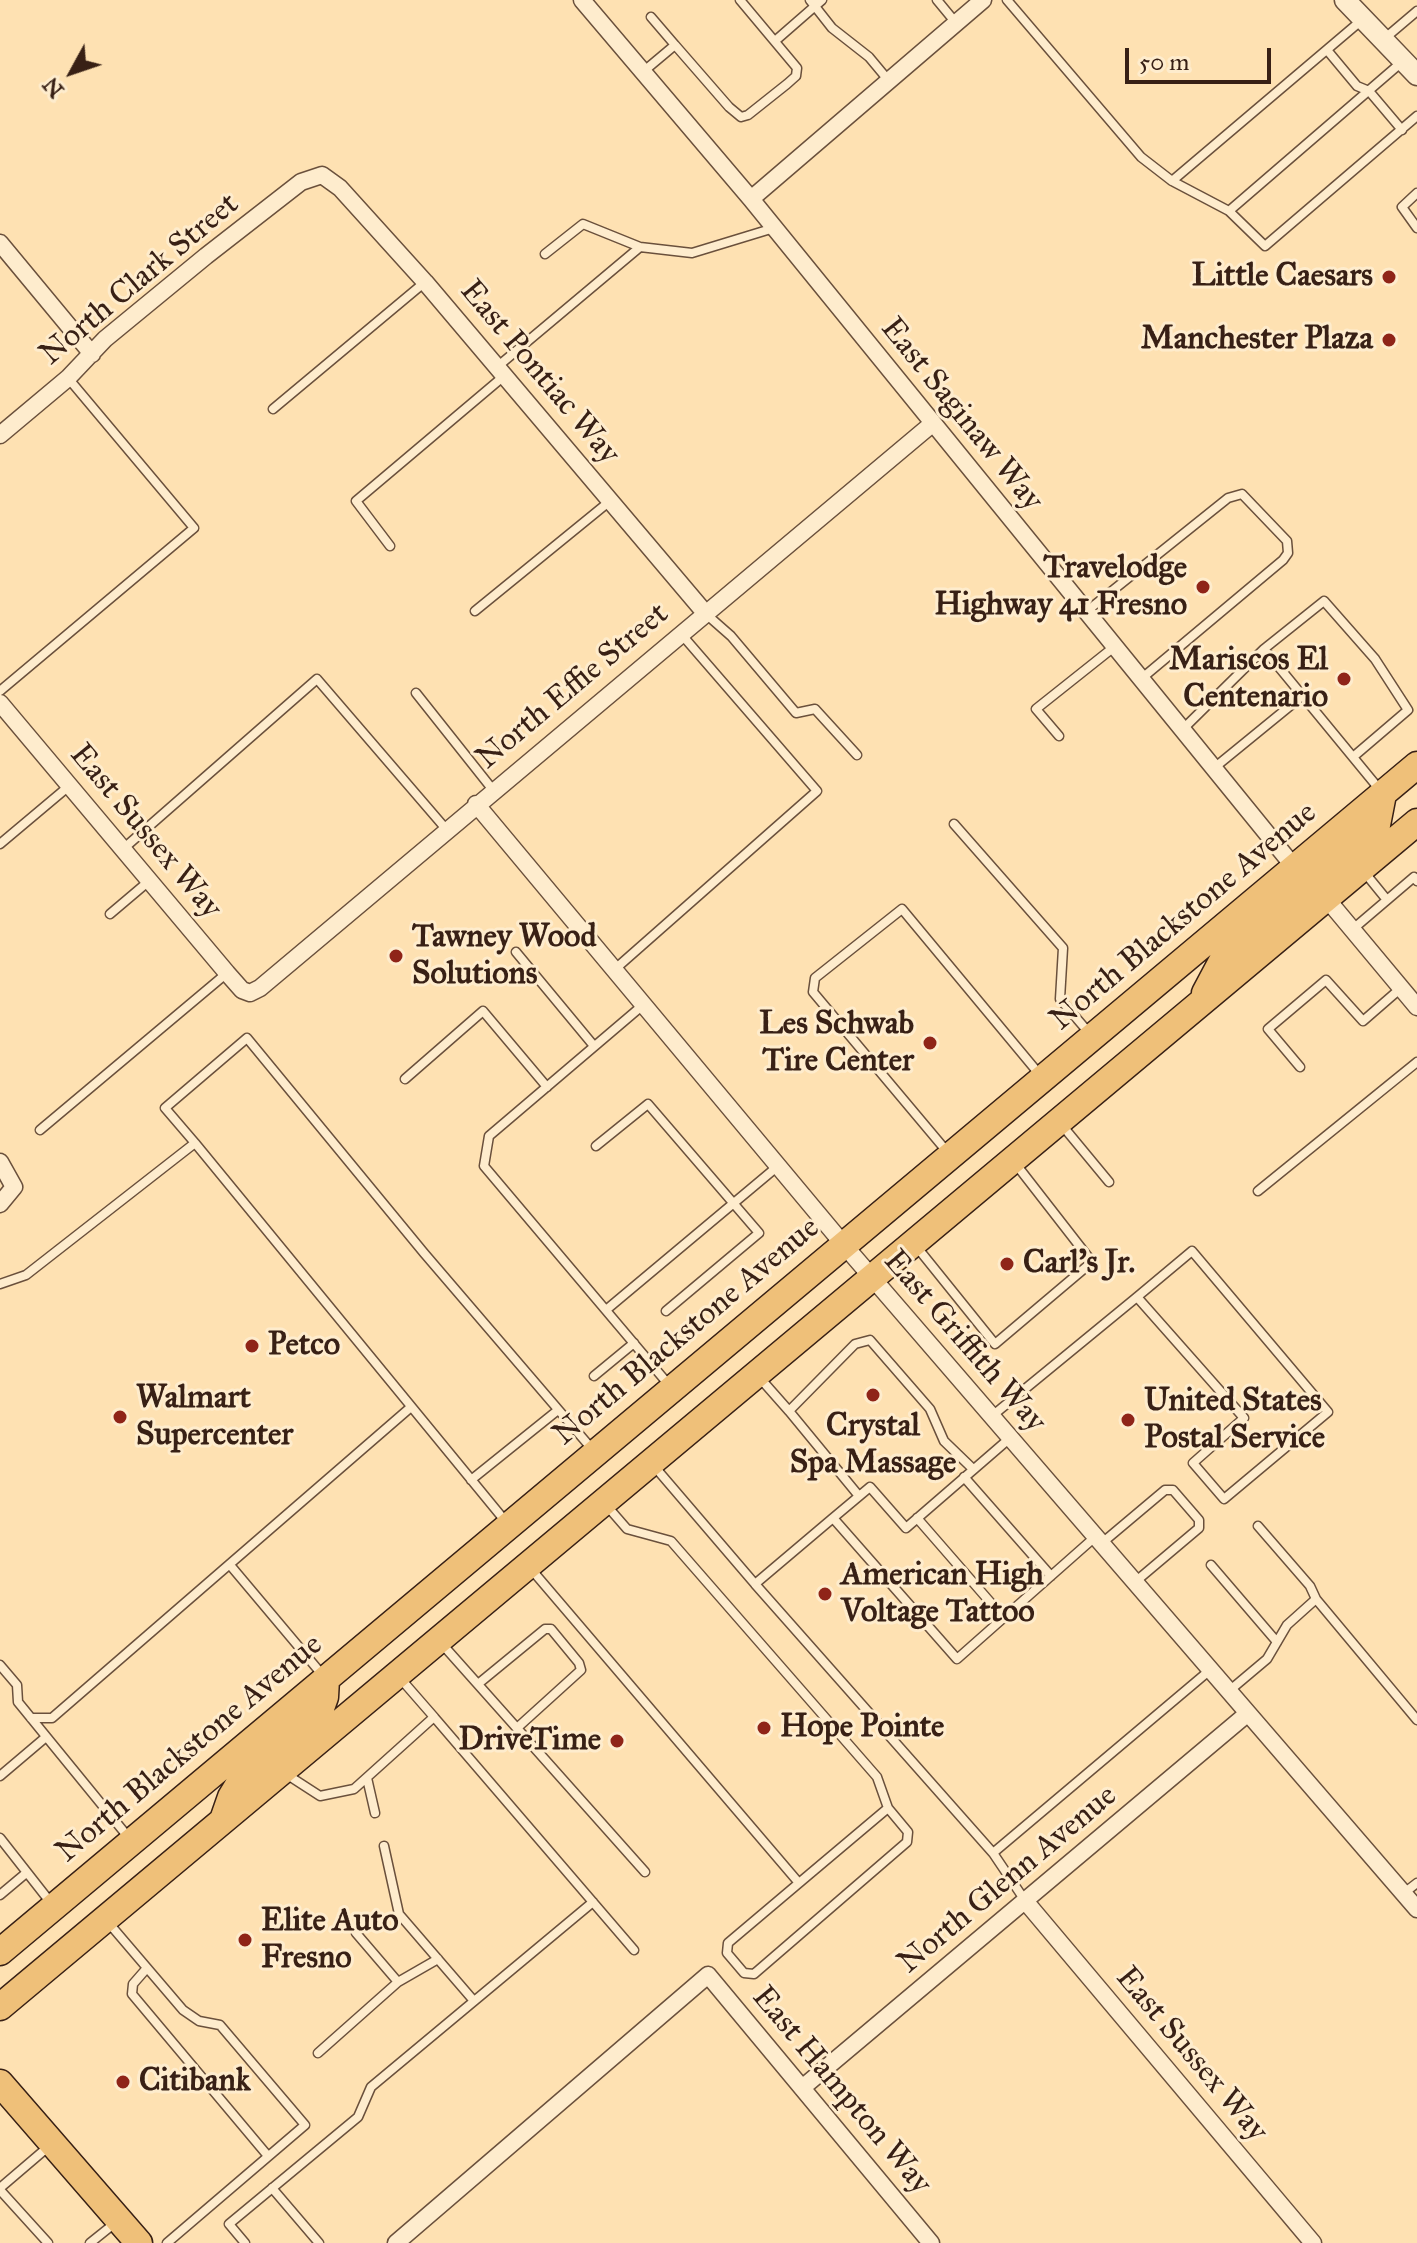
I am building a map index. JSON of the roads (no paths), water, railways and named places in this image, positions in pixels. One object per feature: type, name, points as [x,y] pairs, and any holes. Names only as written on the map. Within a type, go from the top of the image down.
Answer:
[{"type":"main road","name":"North Blackstone Avenue","points":[[0,1952],[1417,765]]},
{"type":"main road","points":[[1326,898],[1319,887],[1321,876],[1333,861],[1377,825],[1383,810],[1383,794]]},
{"type":"main road","points":[[0,2007],[1417,822]]},
{"type":"main road","points":[[1199,1004],[1222,961],[1296,894],[1301,880],[1295,868]]},
{"type":"main road","points":[[223,1821],[231,1797],[245,1774],[320,1711],[326,1679]]},
{"type":"main road","points":[[0,2083],[139,2243]]},
{"type":"street","name":"East Saginaw Way","points":[[582,0],[751,199],[1295,868]]},
{"type":"street","points":[[751,199],[983,0]]},
{"type":"street","points":[[1345,0],[1410,68]]},
{"type":"street","name":"East Pontiac Way","points":[[322,175],[340,188],[425,282],[706,614]]},
{"type":"street","name":"North Clark Street","points":[[0,435],[68,378],[105,339],[206,256],[301,182],[322,175]]},
{"type":"street","points":[[0,243],[92,354]]},
{"type":"street","name":"North Effie Street","points":[[250,993],[260,988],[932,424]]},
{"type":"street","name":"East Sussex Way","points":[[0,703],[227,973],[242,990],[250,993]]},
{"type":"street","name":"East Griffith Way","points":[[476,804],[844,1245],[1247,1714],[1410,1888],[1417,1909]]},
{"type":"street","points":[[1326,898],[1417,1007]]},
{"type":"street","points":[[0,1162],[14,1187],[0,1204]]},
{"type":"street","name":"North Glenn Avenue","points":[[802,2088],[1247,1714]]},
{"type":"street","name":"East Sussex Way","points":[[1026,1902],[1313,2243]]},
{"type":"street","name":"East Hampton Way","points":[[396,2243],[708,1975],[931,2243]]},
{"type":"lane","points":[[651,17],[741,117],[755,110],[796,76],[797,68],[740,0]]},
{"type":"lane","points":[[937,0],[956,23]]},
{"type":"lane","points":[[1007,0],[1141,157],[1172,181],[1229,211],[1265,246],[1417,116]]},
{"type":"lane","points":[[775,41],[816,2],[832,28],[869,57],[889,81]]},
{"type":"lane","points":[[1383,39],[1417,11]]},
{"type":"lane","points":[[1172,181],[1363,19]]},
{"type":"lane","points":[[643,72],[675,45]]},
{"type":"lane","points":[[1327,50],[1357,86],[1369,91],[1402,130]]},
{"type":"lane","points":[[1229,211],[1369,91],[1410,68]]},
{"type":"lane","points":[[1417,193],[1402,207],[1417,228]]},
{"type":"lane","points":[[545,254],[583,224],[640,247],[692,253],[774,228]]},
{"type":"lane","points":[[390,546],[356,501],[640,247]]},
{"type":"lane","points":[[273,409],[425,282]]},
{"type":"lane","points":[[0,691],[194,528],[68,378]]},
{"type":"lane","points":[[1085,612],[1228,498],[1242,494],[1287,541],[1288,553],[1283,560],[1141,680]]},
{"type":"lane","points":[[475,611],[611,501]]},
{"type":"lane","points":[[1182,730],[1264,649],[1324,601],[1375,659],[1408,710],[1353,757]]},
{"type":"lane","points":[[706,614],[731,636],[796,713],[815,709],[857,755]]},
{"type":"lane","points":[[614,970],[817,791],[681,634]]},
{"type":"lane","points":[[1059,736],[1036,709],[1114,647]]},
{"type":"lane","points":[[1264,649],[1383,794]]},
{"type":"lane","points":[[123,849],[317,679],[446,829]]},
{"type":"lane","points":[[416,693],[493,790]]},
{"type":"lane","points":[[1214,769],[1301,697]]},
{"type":"lane","points":[[0,844],[69,786]]},
{"type":"lane","points":[[954,824],[1063,948],[1060,999],[1093,1037]]},
{"type":"lane","points":[[1361,869],[1387,900]]},
{"type":"lane","points":[[1353,929],[1414,877],[1417,881]]},
{"type":"lane","points":[[110,914],[149,881]]},
{"type":"lane","points":[[951,1156],[813,992],[815,978],[902,909],[1043,1078]]},
{"type":"lane","points":[[516,952],[594,1046]]},
{"type":"lane","points":[[40,1130],[227,973]]},
{"type":"lane","points":[[1300,1067],[1268,1029],[1326,980],[1363,1021],[1401,988]]},
{"type":"lane","points":[[643,1005],[489,1136],[484,1166],[672,1389]]},
{"type":"lane","points":[[405,1079],[483,1011],[547,1087]]},
{"type":"lane","points":[[509,1526],[165,1108],[247,1038],[595,1453]]},
{"type":"lane","points":[[1258,1191],[1417,1062]]},
{"type":"lane","points":[[596,1146],[648,1104],[759,1233],[666,1311]]},
{"type":"lane","points":[[1059,1122],[1109,1182]]},
{"type":"lane","points":[[0,1284],[26,1275],[52,1257],[195,1143]]},
{"type":"lane","points":[[913,1243],[995,1344],[1092,1262],[1012,1160]]},
{"type":"lane","points":[[606,1310],[778,1166]]},
{"type":"lane","points":[[992,1417],[1192,1251],[1328,1412],[1224,1499],[1193,1463],[1244,1418],[1137,1297]]},
{"type":"lane","points":[[789,1411],[855,1344],[870,1340],[930,1409],[944,1441],[973,1469]]},
{"type":"lane","points":[[594,1376],[634,1343]]},
{"type":"lane","points":[[757,1374],[859,1496]]},
{"type":"lane","points":[[31,1718],[52,1718],[411,1407]]},
{"type":"lane","points":[[471,1480],[558,1410]]},
{"type":"lane","points":[[755,1584],[870,1487],[906,1528],[1010,1438]]},
{"type":"lane","points":[[651,1463],[993,1853],[1026,1902]]},
{"type":"lane","points":[[964,1477],[1051,1576]]},
{"type":"lane","points":[[833,1518],[957,1659],[1051,1576],[1165,1490],[1173,1490],[1199,1520],[1199,1528],[1135,1583]]},
{"type":"lane","points":[[604,1502],[627,1529],[671,1541],[877,1777],[888,1808],[908,1832],[907,1842],[754,1974],[744,1973],[727,1953],[728,1943],[888,1808]]},
{"type":"lane","points":[[917,1518],[1004,1618]]},
{"type":"lane","points":[[1258,1526],[1417,1720]]},
{"type":"lane","points":[[230,1565],[326,1679]]},
{"type":"lane","points":[[528,1565],[799,1883]]},
{"type":"lane","points":[[1211,1565],[1277,1642]]},
{"type":"lane","points":[[1229,1692],[1267,1659],[1287,1625],[1316,1599]]},
{"type":"lane","points":[[478,1684],[545,1629],[551,1629],[579,1663],[581,1670],[517,1728]]},
{"type":"lane","points":[[438,1640],[645,1872]]},
{"type":"lane","points":[[0,1665],[17,1685],[18,1702],[132,1841]]},
{"type":"lane","points":[[993,1853],[1210,1670]]},
{"type":"lane","points":[[398,1675],[634,1950]]},
{"type":"lane","points":[[282,1772],[320,1796],[354,1789],[434,1717]]},
{"type":"lane","points":[[0,1776],[46,1737]]},
{"type":"lane","points":[[367,1778],[375,1813]]},
{"type":"lane","points":[[0,1838],[25,1874],[54,1906]]},
{"type":"lane","points":[[384,1846],[399,1914],[474,2001]]},
{"type":"lane","points":[[0,1895],[25,1874]]},
{"type":"lane","points":[[245,2243],[229,2224],[358,2117],[371,2087],[593,1902]]},
{"type":"lane","points":[[106,1919],[183,2010],[199,2021],[220,2025],[305,2125],[167,2243]]},
{"type":"lane","points":[[356,1933],[398,1982]]},
{"type":"lane","points":[[318,2053],[398,1982],[438,1959]]},
{"type":"lane","points":[[147,1968],[133,1984],[132,1994],[268,2156]]},
{"type":"lane","points":[[48,2243],[0,2189],[52,2144]]},
{"type":"lane","points":[[272,2188],[319,2243]]},
{"type":"lane","points":[[90,2243],[119,2220]]},
{"type":"place","name":"Little Caesars","points":[[1389,277]]},
{"type":"place","name":"Manchester Plaza","points":[[1389,340]]},
{"type":"place","name":"Travelodge Highway 41 Fresno","points":[[1203,587]]},
{"type":"place","name":"Mariscos El Centenario","points":[[1344,679]]},
{"type":"place","name":"Tawney Wood Solutions","points":[[396,956]]},
{"type":"place","name":"Les Schwab Tire Center","points":[[930,1043]]},
{"type":"place","name":"Carl's Jr.","points":[[1007,1264]]},
{"type":"place","name":"Petco","points":[[252,1346]]},
{"type":"place","name":"Crystal Spa Massage","points":[[873,1395]]},
{"type":"place","name":"Walmart Supercenter","points":[[120,1417]]},
{"type":"place","name":"United States Postal Service","points":[[1128,1420]]},
{"type":"place","name":"American High Voltage Tattoo","points":[[825,1594]]},
{"type":"place","name":"Hope Pointe","points":[[764,1728]]},
{"type":"place","name":"DriveTime","points":[[617,1741]]},
{"type":"place","name":"Elite Auto Fresno","points":[[245,1940]]},
{"type":"place","name":"Citibank","points":[[123,2082]]}]
